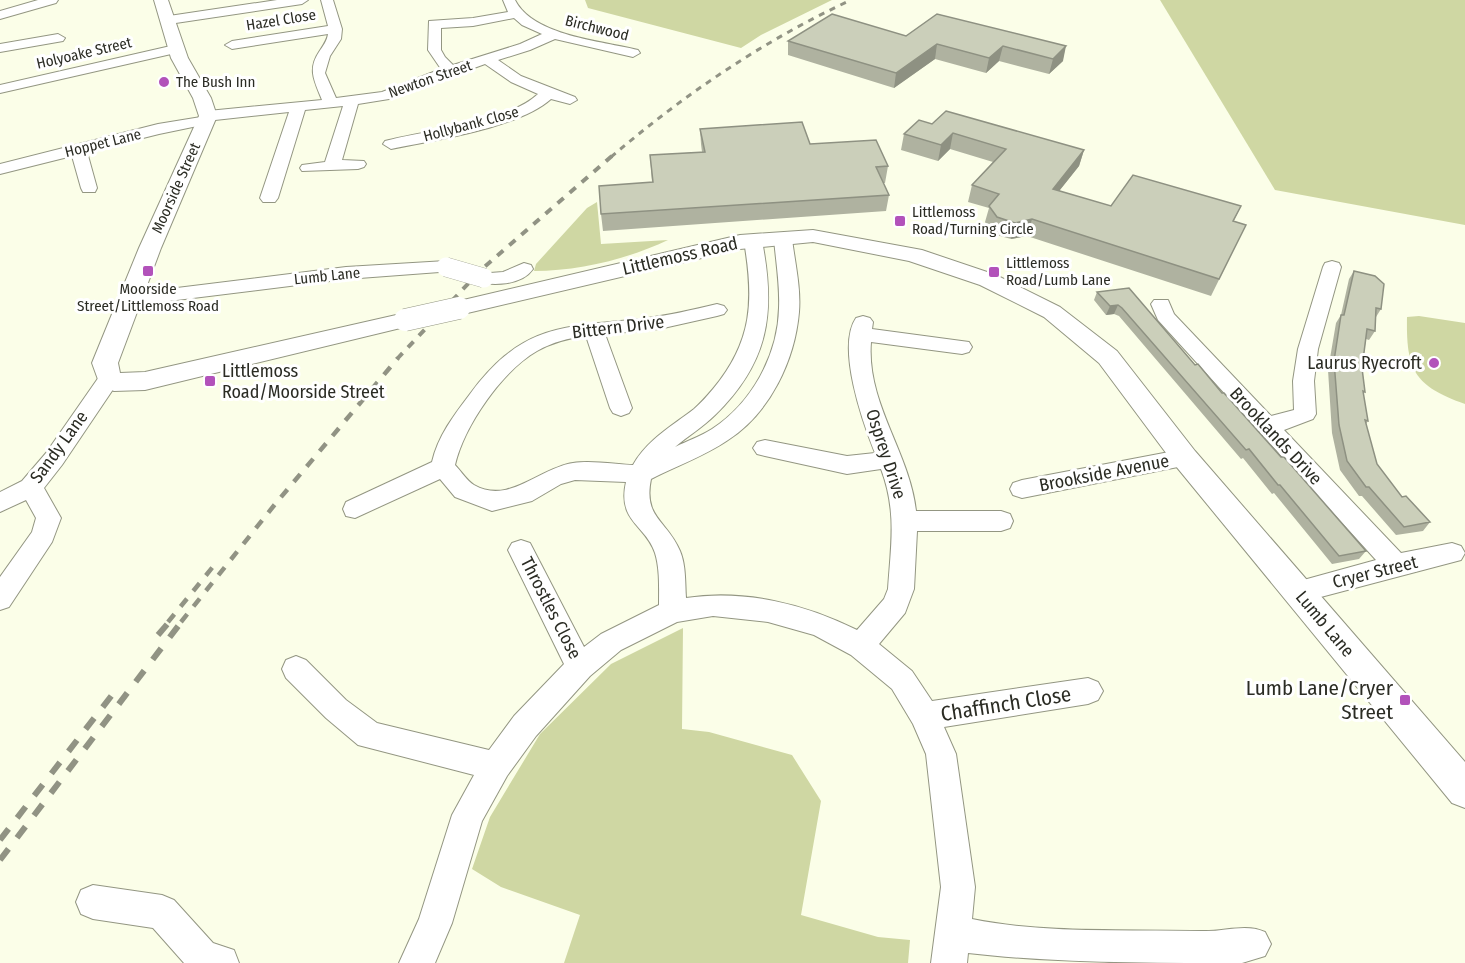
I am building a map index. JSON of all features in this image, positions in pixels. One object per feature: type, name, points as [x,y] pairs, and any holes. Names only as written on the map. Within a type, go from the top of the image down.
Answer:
[{"type":"street","points":[[0,15],[52,0]]},
{"type":"street","points":[[161,0],[185,70],[204,99],[207,118]]},
{"type":"street","points":[[169,20],[302,0]]},
{"type":"street","points":[[327,0],[335,29],[334,39],[323,57],[318,73],[331,103]]},
{"type":"street","points":[[510,0],[510,6],[523,20],[554,34]]},
{"type":"street","points":[[451,70],[440,62],[433,52],[434,21],[473,21],[517,14]]},
{"type":"street","name":"Hazel Close","points":[[231,45],[335,29]]},
{"type":"street","name":"Birchwood","points":[[554,34],[633,53]]},
{"type":"street","name":"Newton Street","points":[[207,118],[352,101],[401,91],[451,70],[525,47],[554,34]]},
{"type":"street","points":[[0,48],[58,38]]},
{"type":"street","name":"Holyoake Street","points":[[0,88],[176,49]]},
{"type":"street","name":"Hollybank Close","points":[[391,144],[474,125],[518,112],[543,100],[548,93],[516,79],[487,59]]},
{"type":"street","points":[[548,93],[570,100]]},
{"type":"street","points":[[332,166],[352,101]]},
{"type":"street","points":[[269,198],[299,106]]},
{"type":"street","name":"Hoppet Lane","points":[[0,169],[207,118]]},
{"type":"street","name":"Moorside Street","points":[[108,380],[105,363],[128,300],[207,118]]},
{"type":"street","points":[[78,149],[89,188]]},
{"type":"street","points":[[308,168],[358,164]]},
{"type":"street","name":"Littlemoss Road","points":[[108,380],[114,382],[145,381],[740,242],[813,236],[914,255],[988,280],[1052,312],[1108,357],[1185,458]]},
{"type":"street","points":[[355,509],[443,467],[464,491],[492,502],[523,495],[553,478],[574,471],[640,474],[721,434],[753,405],[773,373],[784,343],[789,310],[783,239]]},
{"type":"street","points":[[673,611],[668,552],[637,509],[636,492],[640,474],[660,444],[706,411],[738,374],[752,347],[758,328],[760,301],[760,273],[753,241]]},
{"type":"street","name":"Lumb Lane","points":[[128,300],[346,273],[446,267],[484,278],[507,278],[524,269]]},
{"type":"street","points":[[1266,425],[1284,422],[1305,414],[1307,400],[1303,379],[1309,338],[1332,267]]},
{"type":"street","name":"Brooklands Drive","points":[[1161,304],[1165,316],[1396,565]]},
{"type":"street","name":"Bittern Drive","points":[[443,467],[447,446],[492,380],[529,347],[564,333],[593,328],[674,321],[717,310]]},
{"type":"street","points":[[593,328],[621,408]]},
{"type":"street","name":"Osprey Drive","points":[[861,646],[895,605],[901,589],[905,521],[902,492],[874,422],[863,381],[860,352],[863,328],[962,347]]},
{"type":"street","name":"Sandy Lane","points":[[0,503],[31,488],[54,459],[108,380]]},
{"type":"street","points":[[765,448],[847,465],[888,460]]},
{"type":"street","name":"Lumb Lane","points":[[1185,458],[1465,790]]},
{"type":"street","name":"Brookside Avenue","points":[[1022,489],[1185,458]]},
{"type":"street","points":[[0,599],[43,535],[49,518],[31,488]]},
{"type":"street","points":[[905,521],[1001,521]]},
{"type":"street","name":"Throstles Close","points":[[521,550],[580,667]]},
{"type":"street","name":"Cryer Street","points":[[1298,592],[1396,565],[1452,554]]},
{"type":"street","points":[[417,963],[435,923],[468,815],[496,766],[525,726],[580,667],[611,642],[673,611],[713,605],[768,611],[821,625],[861,646],[902,680],[925,716],[941,754],[958,887],[951,948],[1008,944],[1218,956],[1253,944]]},
{"type":"street","points":[[296,669],[336,709],[369,735],[496,766]]},
{"type":"street","name":"Chaffinch Close","points":[[925,716],[1088,691]]},
{"type":"street","points":[[93,902],[162,912],[203,958],[221,963]]},
{"type":"green space","points":[[585,0],[832,0],[761,35],[741,48],[588,8]]},
{"type":"green space","points":[[1160,0],[1465,0],[1465,225],[1275,190]]},
{"type":"green space","points":[[597,202],[601,244],[668,240],[637,253],[603,263],[568,269],[534,271],[536,264],[587,208]]},
{"type":"green space","points":[[1419,316],[1465,323],[1465,404],[1434,390],[1416,374],[1408,350],[1407,317]]},
{"type":"green space","points":[[683,628],[682,729],[709,732],[792,755],[821,801],[801,915],[878,937],[910,940],[908,963],[564,963],[580,915],[501,887],[472,869],[490,817],[540,734],[611,664]]},
{"type":"building","points":[[832,14],[906,36],[937,14],[1066,46],[1053,59],[1003,46],[989,58],[937,44],[896,73],[788,41]]},
{"type":"building","points":[[946,111],[1084,150],[1053,189],[1111,206],[1133,175],[1241,206],[1233,221],[1246,225],[1219,279],[1032,219],[1015,223],[997,217],[989,206],[999,194],[972,185],[1006,149],[953,133],[941,145],[904,134],[919,120],[932,124]]},
{"type":"building","points":[[802,122],[810,144],[876,140],[888,166],[876,167],[889,195],[601,214],[599,186],[653,182],[650,155],[705,152],[700,129]]},
{"type":"building","points":[[1354,271],[1375,276],[1384,284],[1381,309],[1376,308],[1375,331],[1367,329],[1362,368],[1368,421],[1365,420],[1377,464],[1402,497],[1406,496],[1430,522],[1404,527],[1369,487],[1366,487],[1347,461],[1339,425],[1334,361],[1341,315],[1344,315]]},
{"type":"building","points":[[1129,288],[1195,365],[1198,364],[1281,457],[1284,457],[1366,551],[1339,556],[1249,449],[1246,450],[1122,308],[1118,305],[1110,306],[1097,292]]},
{"type":"railway","points":[[611,157],[696,90],[726,70],[787,33],[851,0]]},
{"type":"railway","points":[[397,359],[482,269],[613,155]]},
{"type":"railway","points":[[181,622],[276,503],[398,358]]},
{"type":"railway","points":[[168,622],[216,563]]},
{"type":"railway","points":[[158,635],[170,621]]},
{"type":"railway","points":[[0,860],[182,621]]},
{"type":"railway","points":[[0,840],[112,695]]},
{"type":"place","name":"The Bush Inn","points":[[164,82]]},
{"type":"place","name":"Littlemoss Road/Turning Circle","points":[[900,221]]},
{"type":"place","name":"Moorside Street/Littlemoss Road","points":[[148,271]]},
{"type":"place","name":"Littlemoss Road/Lumb Lane","points":[[994,272]]},
{"type":"place","name":"Laurus Ryecroft","points":[[1434,363]]},
{"type":"place","name":"Littlemoss Road/Moorside Street","points":[[210,381]]},
{"type":"place","name":"Lumb Lane/Cryer Street","points":[[1405,700]]}]
